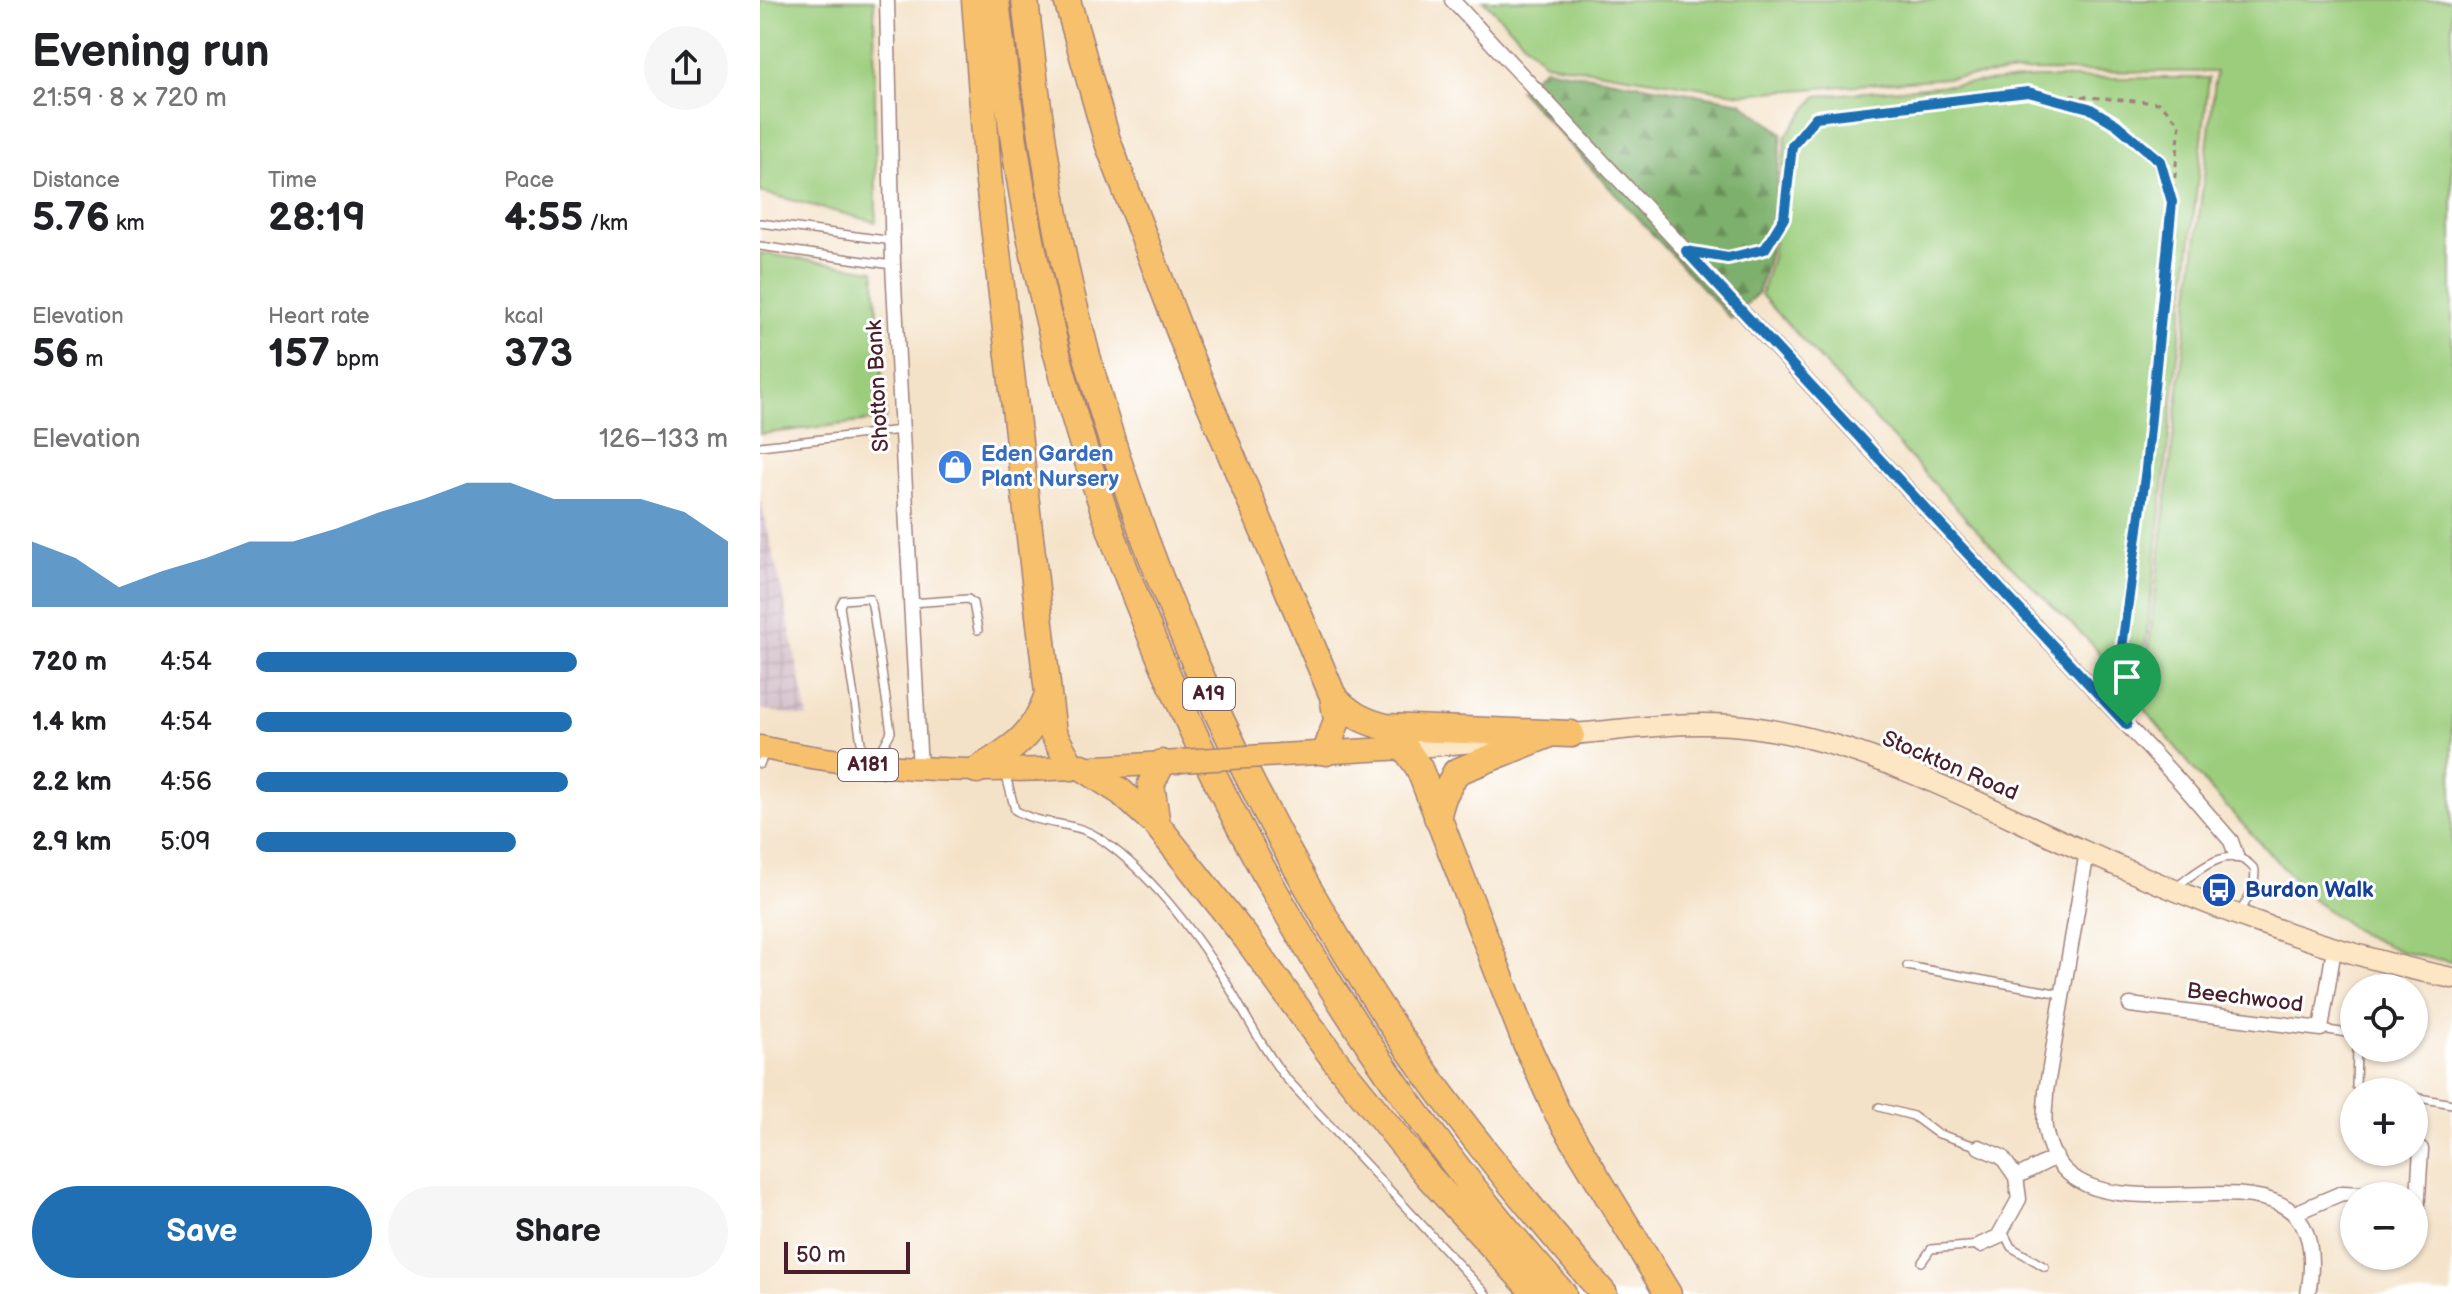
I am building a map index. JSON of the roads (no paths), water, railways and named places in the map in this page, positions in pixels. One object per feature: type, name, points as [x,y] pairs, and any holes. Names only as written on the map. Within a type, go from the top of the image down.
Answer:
[{"type":"highway","points":[[975,0],[988,174],[1053,733],[1062,754],[1077,767],[1121,792],[1157,825],[1247,939],[1337,1063],[1429,1177],[1536,1294]]},
{"type":"highway","name":"A19","points":[[996,0],[1023,201],[1070,404],[1108,522],[1180,701],[1287,912],[1348,1010],[1411,1104],[1475,1189],[1563,1294]]},
{"type":"highway","name":"A19","points":[[1025,0],[1033,76],[1071,292],[1102,407],[1142,532],[1198,672],[1256,792],[1374,997],[1442,1095],[1523,1201],[1604,1294]]},
{"type":"highway","points":[[1067,0],[1107,140],[1173,314],[1333,696],[1337,720],[1326,752]]},
{"type":"highway","points":[[977,770],[1013,749],[1034,728],[1048,693]]},
{"type":"highway","points":[[1333,696],[1347,711],[1363,721],[1386,727],[1558,735]]},
{"type":"highway","points":[[1437,817],[1456,772],[1558,735]]},
{"type":"highway","points":[[1405,748],[1419,768],[1525,1041],[1557,1112],[1668,1294]]},
{"type":"highway","points":[[1157,825],[1151,784],[1171,762]]},
{"type":"main road","name":"Stockton Road","points":[[1405,748],[1686,725],[1749,726],[1792,734],[1898,768],[2238,916],[2334,949],[2452,978]]},
{"type":"main road","name":"A181","points":[[762,753],[920,769],[1005,770],[1405,748]]},
{"type":"street","name":"Shotton Bank","points":[[887,0],[893,265],[920,769]]},
{"type":"street","points":[[1452,0],[2127,725],[2231,841],[2236,855]]},
{"type":"street","points":[[2087,852],[2046,1091],[2045,1128],[2056,1157],[2077,1180],[2109,1194],[2144,1197],[2229,1191],[2270,1198],[2295,1213],[2310,1248],[2308,1294]]},
{"type":"street","name":"Beechwood","points":[[2130,1005],[2321,1029],[2334,949]]},
{"type":"street","points":[[1979,1147],[2002,1157],[2016,1177],[2019,1199],[1998,1237],[1980,1245]]},
{"type":"street","points":[[2016,1177],[2056,1157]]},
{"type":"street","points":[[2295,1213],[2340,1194]]},
{"type":"lane","points":[[760,223],[893,241]]},
{"type":"lane","points":[[760,246],[893,265]]},
{"type":"lane","points":[[760,446],[902,430]]},
{"type":"lane","points":[[862,596],[869,598],[872,605],[891,732],[869,765],[840,606],[843,600],[862,596]]},
{"type":"lane","points":[[911,603],[968,599],[973,603],[978,630]]},
{"type":"lane","points":[[1005,770],[1015,810],[1027,818],[1093,834],[1122,856],[1161,897],[1201,945],[1260,1044],[1284,1076],[1486,1294]]},
{"type":"lane","points":[[2174,888],[2226,856],[2236,855],[2247,859],[2255,870],[2254,887],[2238,916]]},
{"type":"lane","points":[[1907,966],[2061,994]]},
{"type":"lane","points":[[2321,1029],[2340,1032]]},
{"type":"lane","points":[[2428,1100],[2452,1104]]},
{"type":"lane","points":[[1879,1107],[1904,1112],[1922,1120],[1936,1133],[1979,1147]]},
{"type":"lane","points":[[2003,1231],[2011,1247],[2045,1267]]},
{"type":"lane","points":[[1922,1262],[1931,1249],[1980,1245]]},
{"type":"place","name":"Eden Garden Plant Nursery","points":[[955,467]]},
{"type":"place","name":"Burdon Walk","points":[[2219,890]]}]
